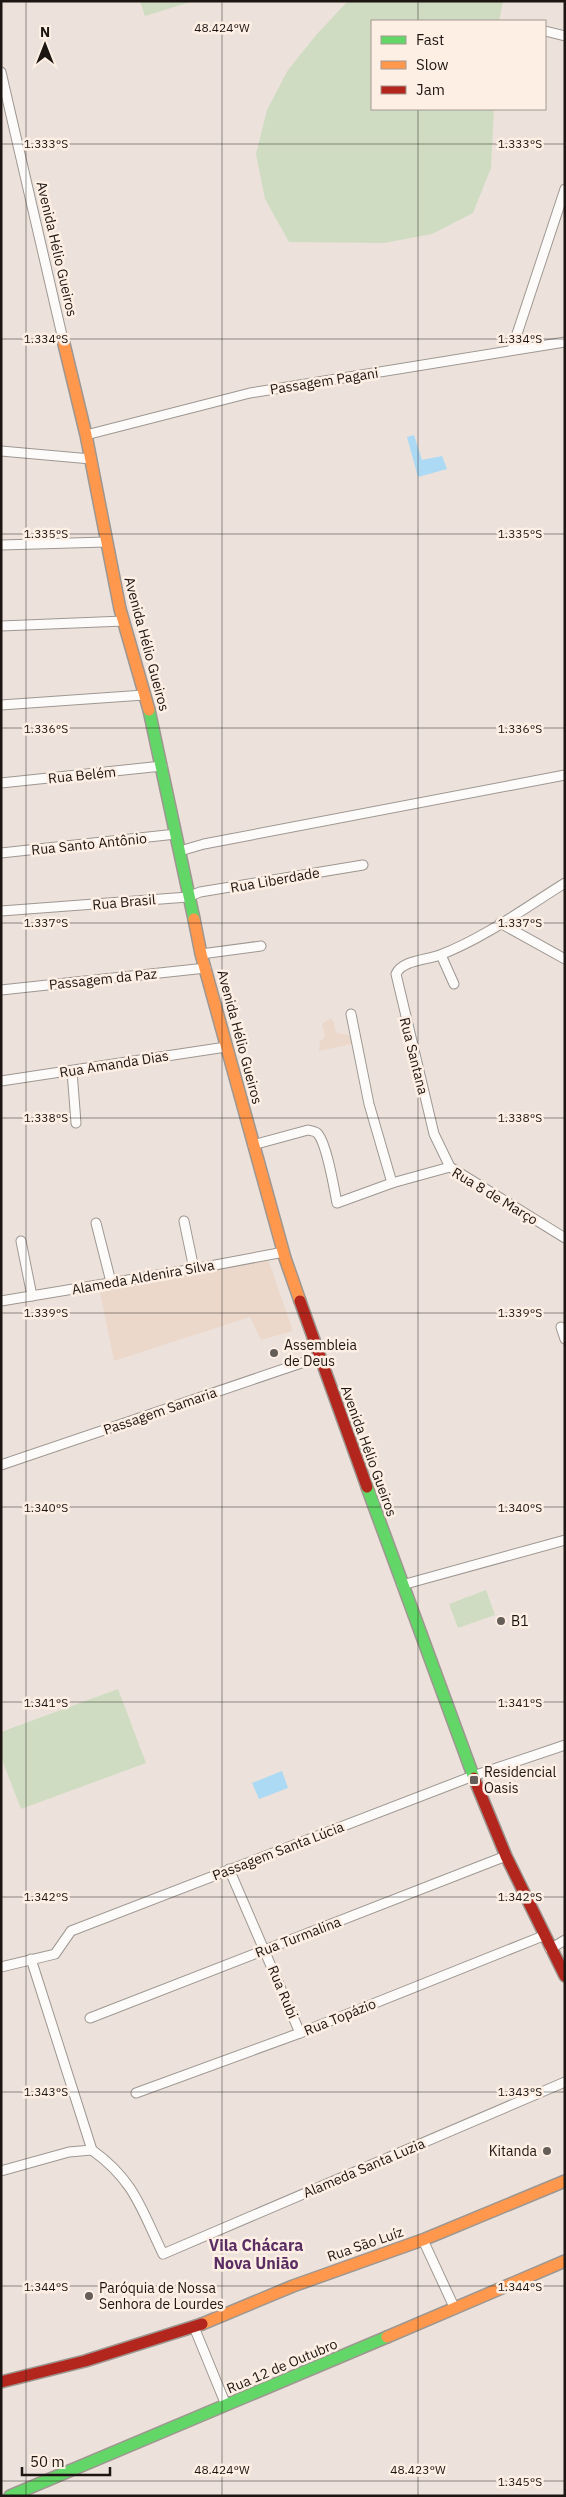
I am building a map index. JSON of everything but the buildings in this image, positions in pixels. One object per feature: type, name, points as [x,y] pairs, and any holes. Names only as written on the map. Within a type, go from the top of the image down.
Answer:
[{"type":"main road","name":"Avenida Hélio Gueiros","points":[[64,344],[86,435],[106,542],[124,621],[162,766],[201,954],[284,1252],[319,1357],[473,1776],[506,1856],[543,1936],[565,1976]]},
{"type":"main road","name":"Rua São Luíz","points":[[1,2382],[85,2361],[194,2327],[294,2286],[423,2240],[565,2181]]},
{"type":"main road","name":"Rua 12 de Outubro","points":[[10,2496],[565,2261]]},
{"type":"street","points":[[546,31],[565,36]]},
{"type":"street","name":"Avenida Hélio Gueiros","points":[[1,72],[64,344]]},
{"type":"street","points":[[512,349],[560,222],[565,189]]},
{"type":"street","name":"Passagem Pagani","points":[[86,435],[250,394],[512,349],[565,342]]},
{"type":"street","points":[[1,451],[91,459]]},
{"type":"street","points":[[1,545],[106,542]]},
{"type":"street","points":[[1,626],[124,621]]},
{"type":"street","points":[[1,705],[144,695]]},
{"type":"street","name":"Rua Belém","points":[[1,783],[162,766]]},
{"type":"street","points":[[180,851],[222,840],[565,775]]},
{"type":"street","name":"Rua Santo Antônio","points":[[1,853],[176,834]]},
{"type":"street","name":"Rua Liberdade","points":[[188,897],[200,892],[363,865]]},
{"type":"street","points":[[454,984],[441,955],[500,923],[565,883]]},
{"type":"street","name":"Rua Brasil","points":[[1,911],[188,897]]},
{"type":"street","points":[[500,923],[565,959]]},
{"type":"street","points":[[201,954],[261,946]]},
{"type":"street","name":"Rua Santana","points":[[441,955],[400,967],[396,974],[396,979],[434,1134],[450,1168]]},
{"type":"street","name":"Passagem da Paz","points":[[1,990],[206,968]]},
{"type":"street","points":[[351,1014],[369,1104],[392,1183]]},
{"type":"street","name":"Rua Amanda Dias","points":[[1,1081],[226,1046]]},
{"type":"street","points":[[72,1071],[76,1122]]},
{"type":"street","name":"Rua 8 de Março","points":[[253,1145],[308,1130],[316,1132],[320,1136],[328,1161],[337,1202],[392,1183],[450,1168],[565,1238]]},
{"type":"street","points":[[184,1222],[194,1269]]},
{"type":"street","points":[[96,1223],[111,1282]]},
{"type":"street","points":[[21,1241],[32,1296]]},
{"type":"street","name":"Alameda Aldenira Silva","points":[[1,1301],[284,1252]]},
{"type":"street","points":[[562,1327],[565,1338]]},
{"type":"street","name":"Passagem Samaria","points":[[1,1465],[319,1357]]},
{"type":"street","points":[[402,1585],[565,1540]]},
{"type":"street","name":"Passagem Santa Lúcia","points":[[1,1967],[55,1954],[71,1931],[229,1869],[473,1776],[565,1746]]},
{"type":"street","name":"Rua Turmalina","points":[[90,2018],[506,1856]]},
{"type":"street","name":"Rua Rubi","points":[[229,1869],[300,2033]]},
{"type":"street","name":"Rua Topázio","points":[[136,2093],[300,2033],[543,1936]]},
{"type":"street","points":[[550,1949],[565,1940]]},
{"type":"street","points":[[1,2171],[69,2152],[92,2150],[31,1959]]},
{"type":"street","name":"Alameda Santa Luzia","points":[[92,2150],[113,2165],[123,2176],[163,2254],[565,2082]]},
{"type":"street","points":[[423,2240],[455,2309]]},
{"type":"street","points":[[194,2327],[226,2405]]},
{"type":"shaded area","points":[[331,1018],[337,1033],[349,1035],[352,1044],[319,1051],[320,1041],[325,1037],[322,1024]]},
{"type":"shaded area","points":[[268,1259],[293,1331],[261,1340],[250,1317],[114,1361],[100,1292]]},
{"type":"green space","points":[[140,1],[194,1],[145,16]]},
{"type":"green space","points":[[348,1],[503,1],[499,20],[371,20],[371,110],[494,110],[491,168],[473,213],[432,234],[384,243],[289,242],[265,199],[256,154],[267,110],[288,70],[317,34]]},
{"type":"green space","points":[[486,1590],[495,1615],[458,1628],[449,1604]]},
{"type":"green space","points":[[118,1689],[146,1763],[21,1809],[1,1757],[1,1732]]},
{"type":"water","points":[[414,435],[422,460],[442,456],[447,469],[418,477],[407,437]]},
{"type":"water","points":[[282,1771],[288,1788],[259,1799],[252,1783]]},
{"type":"traffic: fast","points":[[149,710],[194,919]]},
{"type":"traffic: fast","points":[[367,1487],[474,1778]]},
{"type":"traffic: fast","points":[[10,2496],[387,2337]]},
{"type":"traffic: slow","points":[[64,344],[86,435],[120,609],[149,710]]},
{"type":"traffic: slow","points":[[194,919],[201,954],[285,1258],[300,1301]]},
{"type":"traffic: slow","points":[[202,2324],[293,2286],[425,2239],[565,2181]]},
{"type":"traffic: slow","points":[[387,2337],[565,2261]]},
{"type":"traffic: jam","points":[[300,1301],[367,1487]]},
{"type":"traffic: jam","points":[[474,1778],[506,1856],[565,1976]]},
{"type":"traffic: jam","points":[[1,2382],[85,2361],[202,2324]]},
{"type":"place","name":"Assembleia de Deus","points":[[274,1353]]},
{"type":"place","name":"B1","points":[[501,1621]]},
{"type":"place","name":"Residencial Oasis","points":[[474,1780]]},
{"type":"place","name":"Kitanda","points":[[547,2151]]},
{"type":"place","name":"Paróquia de Nossa Senhora de Lourdes","points":[[89,2296]]},
{"type":"district","name":"Vila Chácara Nova União","points":[[256,2254]]}]
